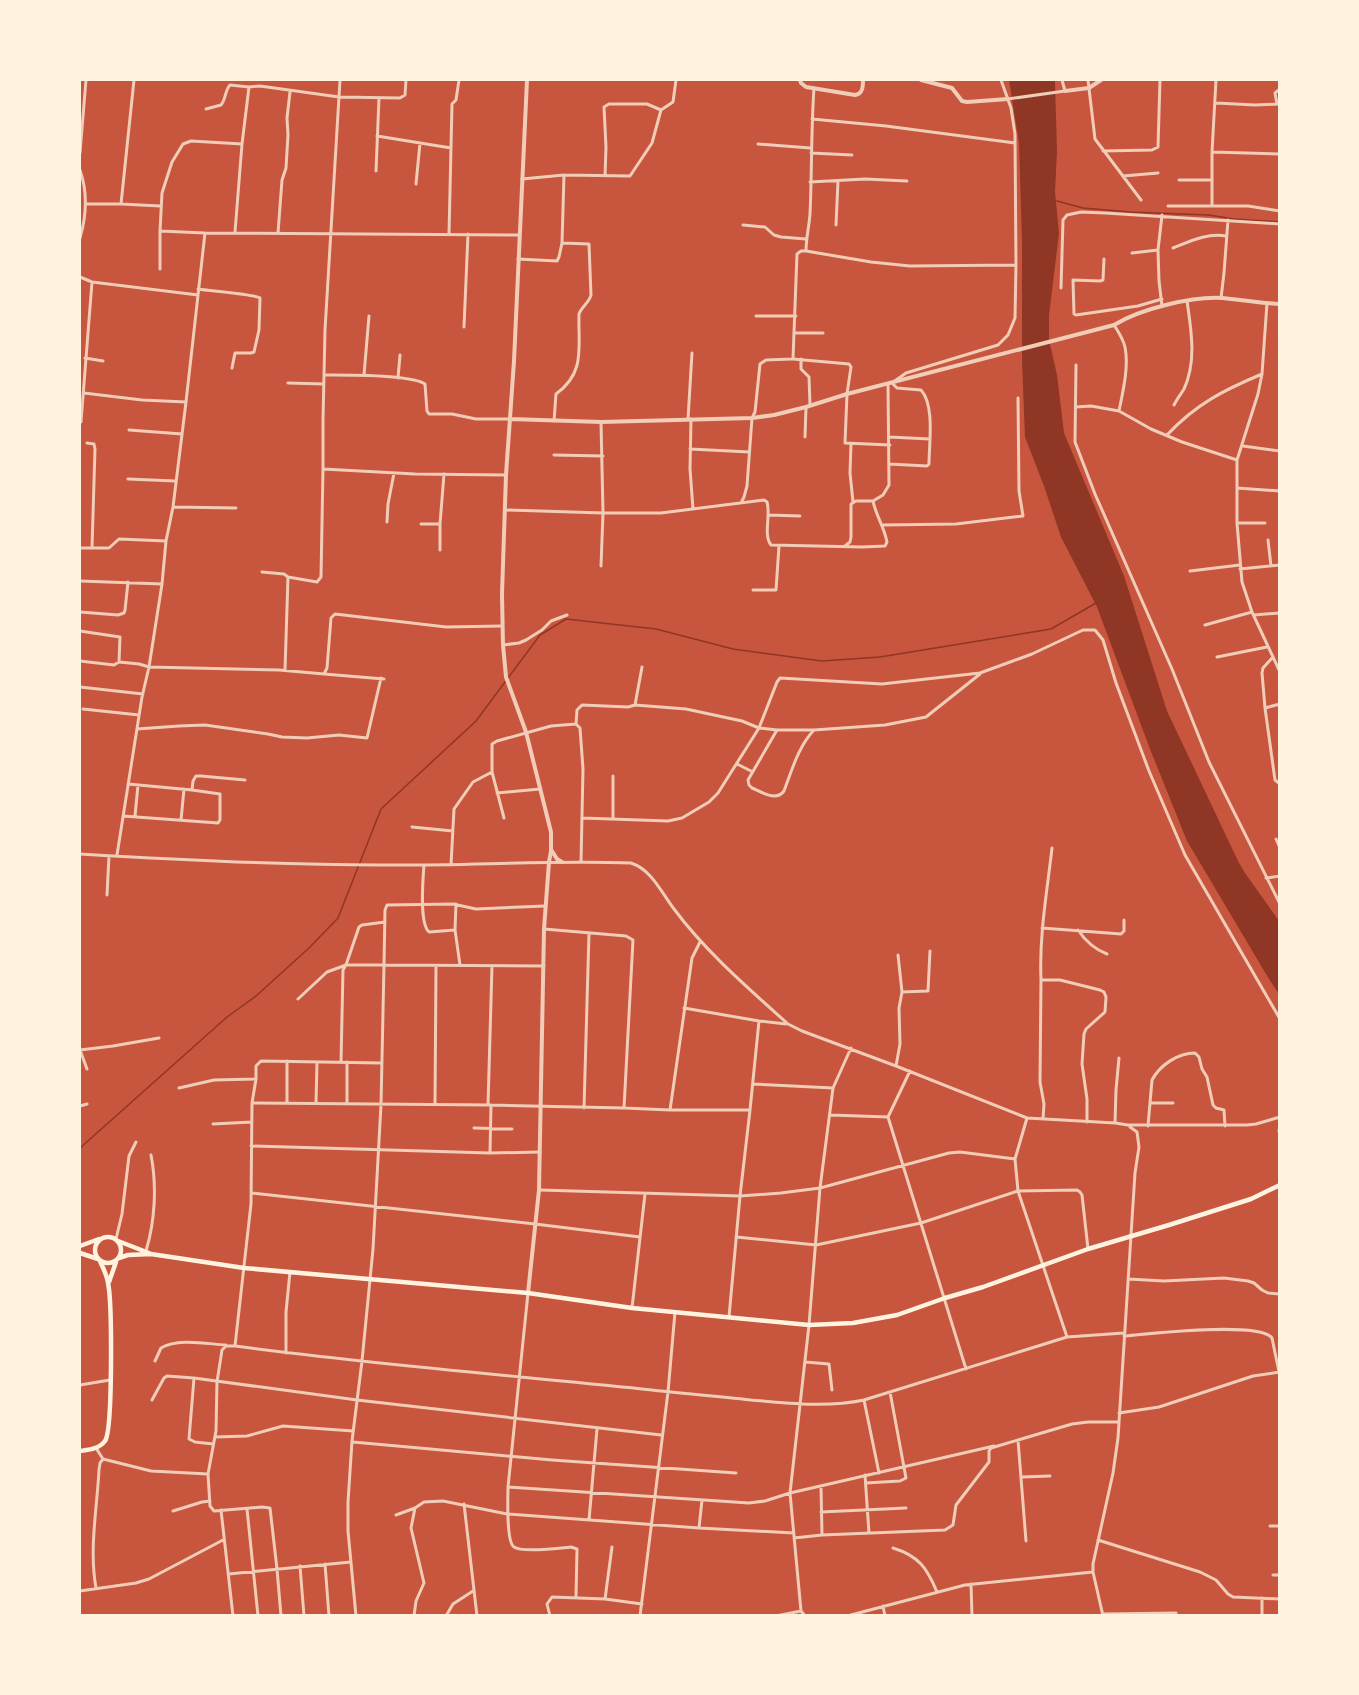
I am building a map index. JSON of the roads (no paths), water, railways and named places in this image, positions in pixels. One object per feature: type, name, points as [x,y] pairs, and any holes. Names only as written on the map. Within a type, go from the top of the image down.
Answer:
[{"type":"main road","points":[[80,1246],[107,1236],[148,1252],[244,1268],[528,1293],[632,1308],[809,1325],[853,1323],[897,1315],[1043,1267],[1088,1249],[1251,1199],[1280,1185]]},
{"type":"main road","points":[[99,1239],[94,1251],[109,1285]]},
{"type":"main road","points":[[80,1451],[96,1448],[104,1443],[108,1434],[111,1380],[109,1285],[121,1247],[117,1240]]},
{"type":"main road","points":[[80,1253],[111,1263],[128,1255],[148,1252]]},
{"type":"street","points":[[80,153],[86,80]]},
{"type":"street","points":[[121,204],[134,80]]},
{"type":"street","points":[[262,572],[284,574],[288,577],[317,582],[321,577],[324,375],[340,80]]},
{"type":"street","points":[[206,109],[221,105],[230,85],[260,86],[339,97],[379,98],[403,97],[406,80]]},
{"type":"street","points":[[449,234],[452,103],[456,100],[459,80]]},
{"type":"street","points":[[527,80],[506,475],[502,626],[506,677],[526,732],[541,789],[551,832],[551,851],[544,929],[539,1190],[507,1514],[511,1543],[515,1548],[532,1550],[571,1547],[577,1549],[576,1597]]},
{"type":"street","points":[[522,179],[564,176],[630,176],[652,143],[661,110],[673,102],[676,80]]},
{"type":"street","points":[[800,80],[806,87],[857,94],[861,91],[863,80]]},
{"type":"street","points":[[921,80],[952,88],[962,101],[967,102],[1010,99],[1089,88],[1101,80]]},
{"type":"street","points":[[890,384],[906,373],[998,345],[1008,335],[1015,318],[1015,143],[1010,99],[1001,80]]},
{"type":"street","points":[[1062,80],[1062,91]]},
{"type":"street","points":[[1088,80],[1095,139],[1141,200]]},
{"type":"street","points":[[1103,151],[1152,150],[1158,147],[1160,80]]},
{"type":"street","points":[[1212,206],[1216,80]]},
{"type":"street","points":[[235,232],[249,87]]},
{"type":"street","points":[[806,251],[810,216],[814,88]]},
{"type":"street","points":[[1216,103],[1278,104],[1275,93],[1280,89]]},
{"type":"street","points":[[278,232],[282,180],[286,168],[290,91]]},
{"type":"street","points":[[376,171],[379,98]]},
{"type":"street","points":[[604,176],[606,147],[604,107],[609,104],[647,104],[661,110]]},
{"type":"street","points":[[812,119],[1015,143]]},
{"type":"street","points":[[377,136],[451,148]]},
{"type":"street","points":[[160,269],[162,193],[172,162],[183,144],[190,141],[242,144]]},
{"type":"street","points":[[417,184],[420,143]]},
{"type":"street","points":[[758,144],[811,148]]},
{"type":"street","points":[[1212,152],[1280,154]]},
{"type":"street","points":[[811,153],[852,155]]},
{"type":"street","points":[[80,170],[87,204],[80,238]]},
{"type":"street","points":[[1123,176],[1158,173]]},
{"type":"street","points":[[518,259],[557,261],[562,243],[564,176]]},
{"type":"street","points":[[810,182],[885,179],[907,181]]},
{"type":"street","points":[[1179,180],[1212,180]]},
{"type":"street","points":[[836,225],[838,181]]},
{"type":"street","points":[[87,204],[160,206]]},
{"type":"street","points":[[1168,206],[1248,206],[1280,211]]},
{"type":"street","points":[[1061,288],[1063,220],[1070,214],[1081,212],[1162,215],[1280,224]]},
{"type":"street","points":[[1162,215],[1158,250],[1162,306]]},
{"type":"street","points":[[1221,298],[1228,220]]},
{"type":"street","points":[[743,225],[765,227],[774,236],[806,239]]},
{"type":"street","points":[[160,231],[519,235]]},
{"type":"street","points":[[117,856],[162,584],[205,233]]},
{"type":"street","points":[[464,327],[468,234]]},
{"type":"street","points":[[1173,248],[1209,235],[1226,236]]},
{"type":"street","points":[[554,421],[556,394],[569,383],[578,366],[579,314],[591,295],[589,244],[562,243]]},
{"type":"street","points":[[1132,254],[1158,250]]},
{"type":"street","points":[[793,359],[797,254],[801,251],[910,266],[1016,265]]},
{"type":"street","points":[[1104,259],[1103,280],[1073,280],[1074,314],[1138,306],[1162,299]]},
{"type":"street","points":[[80,277],[92,282],[198,295]]},
{"type":"street","points":[[81,422],[92,282]]},
{"type":"street","points":[[198,290],[252,295],[260,298],[259,330],[254,352],[235,353],[232,368]]},
{"type":"street","points":[[324,375],[364,375],[417,380],[424,383],[429,414],[452,414],[476,419],[602,422],[752,418],[774,415],[1074,335],[1114,324],[1126,317],[1162,306],[1221,298],[1280,304]]},
{"type":"street","points":[[1174,405],[1184,388],[1191,362],[1192,338],[1187,301]]},
{"type":"street","points":[[1267,303],[1262,374],[1243,446],[1237,460],[1237,523],[1242,582],[1253,614],[1280,672]]},
{"type":"street","points":[[364,375],[369,316]]},
{"type":"street","points":[[756,316],[796,316]]},
{"type":"street","points":[[1114,324],[1125,349],[1119,411]]},
{"type":"street","points":[[795,333],[823,333]]},
{"type":"street","points":[[692,353],[690,450],[693,509]]},
{"type":"street","points":[[398,378],[400,355]]},
{"type":"street","points":[[85,358],[103,361]]},
{"type":"street","points":[[801,359],[801,369],[809,377],[805,437]]},
{"type":"street","points":[[741,503],[747,486],[752,418],[755,412],[760,363],[766,360],[801,359],[849,364],[851,367],[847,394],[846,444],[890,445]]},
{"type":"street","points":[[1076,365],[1075,442],[1209,762],[1280,904]]},
{"type":"street","points":[[80,366],[85,366]]},
{"type":"street","points":[[1167,435],[1183,418],[1215,396],[1262,374]]},
{"type":"street","points":[[288,383],[324,384]]},
{"type":"street","points":[[853,502],[873,501],[887,491],[889,485],[890,384]]},
{"type":"street","points":[[889,464],[927,466],[930,439],[928,403],[923,392],[897,388],[890,384]]},
{"type":"street","points":[[84,393],[142,400],[186,402]]},
{"type":"street","points":[[883,525],[956,524],[1023,516],[1019,491],[1018,398]]},
{"type":"street","points":[[1076,407],[1091,406],[1119,411],[1151,429],[1182,442],[1237,460]]},
{"type":"street","points":[[601,566],[602,422]]},
{"type":"street","points":[[129,430],[182,434]]},
{"type":"street","points":[[889,437],[930,439]]},
{"type":"street","points":[[87,443],[94,444],[95,450],[92,548]]},
{"type":"street","points":[[844,547],[850,542],[851,537],[850,507],[853,502],[850,473],[851,444]]},
{"type":"street","points":[[1243,446],[1280,451]]},
{"type":"street","points":[[690,450],[749,452]]},
{"type":"street","points":[[554,455],[603,456]]},
{"type":"street","points":[[323,469],[506,475]]},
{"type":"street","points":[[387,522],[394,473]]},
{"type":"street","points":[[440,550],[444,474]]},
{"type":"street","points":[[128,479],[175,481]]},
{"type":"street","points":[[1237,488],[1280,491]]},
{"type":"street","points":[[505,510],[661,513],[766,501],[769,508],[768,542],[774,546],[885,546],[887,542],[883,525],[873,501]]},
{"type":"street","points":[[172,507],[236,508]]},
{"type":"street","points":[[768,515],[800,516]]},
{"type":"street","points":[[1237,523],[1265,524]]},
{"type":"street","points":[[421,524],[440,524]]},
{"type":"street","points":[[80,548],[109,548],[119,540],[166,541]]},
{"type":"street","points":[[1268,540],[1272,566]]},
{"type":"street","points":[[753,591],[776,590],[779,546]]},
{"type":"street","points":[[1190,572],[1280,565]]},
{"type":"street","points":[[285,670],[288,577]]},
{"type":"street","points":[[80,581],[162,584]]},
{"type":"street","points":[[80,612],[118,615],[124,613],[128,582]]},
{"type":"street","points":[[1205,625],[1253,614],[1280,613]]},
{"type":"street","points":[[324,674],[327,668],[331,618],[335,614],[446,627],[502,626]]},
{"type":"street","points":[[503,645],[526,640],[551,621],[567,615]]},
{"type":"street","points":[[582,818],[658,822],[676,820],[715,797],[759,728],[780,678],[882,684],[980,674],[1032,654],[1083,630],[1092,629],[1097,631],[1103,640],[1116,683],[1149,771],[1185,855],[1280,1019]]},
{"type":"street","points":[[80,631],[120,637],[119,662]]},
{"type":"street","points":[[1217,657],[1268,646]]},
{"type":"street","points":[[1273,657],[1263,668],[1262,673],[1275,780],[1280,784]]},
{"type":"street","points":[[80,661],[114,665],[119,662],[149,667],[285,670],[383,678],[367,738],[339,735],[306,738],[282,737],[205,725],[137,729]]},
{"type":"street","points":[[634,705],[642,667]]},
{"type":"street","points":[[581,862],[583,769],[580,728],[576,724],[577,710],[582,705],[628,707],[634,705],[686,709],[742,721],[759,728],[777,730],[885,725],[926,717],[980,674]]},
{"type":"street","points":[[80,687],[143,694]]},
{"type":"street","points":[[1265,708],[1280,704]]},
{"type":"street","points":[[83,709],[139,715]]},
{"type":"street","points":[[504,818],[492,772],[492,744],[551,726],[576,724]]},
{"type":"street","points":[[777,730],[748,780],[752,788],[773,796],[781,795],[784,791],[800,750],[814,730]]},
{"type":"street","points":[[737,764],[752,771]]},
{"type":"street","points":[[451,865],[454,809],[473,782],[492,772]]},
{"type":"street","points":[[192,790],[194,778],[198,776],[245,780]]},
{"type":"street","points":[[613,776],[613,819]]},
{"type":"street","points":[[123,816],[219,822],[220,794],[128,784]]},
{"type":"street","points":[[135,817],[138,785]]},
{"type":"street","points":[[181,821],[184,789]]},
{"type":"street","points":[[497,793],[541,789]]},
{"type":"street","points":[[411,827],[453,831]]},
{"type":"street","points":[[1276,839],[1280,848]]},
{"type":"street","points":[[1043,1119],[1044,1104],[1040,1082],[1040,960],[1052,848]]},
{"type":"street","points":[[551,851],[562,862]]},
{"type":"street","points":[[80,854],[336,865],[631,863],[643,869],[655,880],[700,942],[788,1024],[802,1031],[851,1048],[1027,1118],[1148,1126],[1225,1126],[1256,1125],[1280,1117]]},
{"type":"street","points":[[107,895],[108,856]]},
{"type":"street","points":[[424,865],[425,928],[427,931],[456,930]]},
{"type":"street","points":[[1266,878],[1280,876]]},
{"type":"street","points":[[356,1616],[348,1502],[353,1431],[371,1278],[381,1105],[385,907],[391,904],[456,904],[476,909],[545,906]]},
{"type":"street","points":[[456,904],[460,965]]},
{"type":"street","points":[[1042,928],[1121,934],[1124,931],[1124,920]]},
{"type":"street","points":[[341,1062],[342,972],[359,927],[385,922]]},
{"type":"street","points":[[544,929],[626,936],[634,943],[624,1108]]},
{"type":"street","points":[[1078,930],[1087,943],[1107,954]]},
{"type":"street","points":[[584,1108],[589,933]]},
{"type":"street","points":[[670,1110],[692,958],[700,942]]},
{"type":"street","points":[[902,992],[928,991],[930,951]]},
{"type":"street","points":[[896,1066],[900,1044],[899,1008],[902,992],[898,955]]},
{"type":"street","points":[[298,999],[327,972],[345,965],[544,966]]},
{"type":"street","points":[[435,1105],[436,966]]},
{"type":"street","points":[[490,1153],[492,966]]},
{"type":"street","points":[[1041,980],[1070,982],[1100,990],[1105,995],[1104,1014],[1085,1031],[1082,1064],[1088,1122]]},
{"type":"street","points":[[684,1008],[788,1024]]},
{"type":"street","points":[[729,1317],[759,1021]]},
{"type":"street","points":[[87,1069],[80,1050],[159,1038]]},
{"type":"street","points":[[805,1616],[801,1611],[790,1492],[829,1115],[833,1088],[851,1048]]},
{"type":"street","points":[[1148,1126],[1152,1080],[1158,1071],[1181,1055],[1195,1053],[1207,1077],[1213,1105],[1224,1111],[1225,1126]]},
{"type":"street","points":[[1115,1123],[1119,1058]]},
{"type":"street","points":[[235,1346],[251,1204],[252,1103],[256,1066],[261,1061],[381,1063]]},
{"type":"street","points":[[287,1061],[287,1103]]},
{"type":"street","points":[[316,1103],[317,1062]]},
{"type":"street","points":[[347,1062],[347,1104]]},
{"type":"street","points":[[909,1071],[888,1117],[966,1369]]},
{"type":"street","points":[[179,1088],[214,1080],[256,1079]]},
{"type":"street","points":[[753,1084],[833,1088]]},
{"type":"street","points":[[252,1103],[750,1110]]},
{"type":"street","points":[[1150,1103],[1173,1103]]},
{"type":"street","points":[[80,1106],[87,1104]]},
{"type":"street","points":[[829,1115],[888,1117]]},
{"type":"street","points":[[1027,1118],[1015,1159],[1018,1191],[1067,1337]]},
{"type":"street","points":[[213,1124],[252,1122]]},
{"type":"street","points":[[1128,1125],[1137,1132],[1139,1142],[1119,1422],[1115,1458],[1093,1572],[1103,1615],[1176,1613]]},
{"type":"street","points":[[474,1128],[512,1129]]},
{"type":"street","points":[[1279,1130],[1280,1137]]},
{"type":"street","points":[[117,1240],[129,1156],[136,1142]]},
{"type":"street","points":[[251,1146],[490,1153],[540,1152]]},
{"type":"street","points":[[539,1190],[740,1196],[820,1188],[949,1153],[960,1152],[1015,1159]]},
{"type":"street","points":[[148,1252],[154,1211],[151,1155]]},
{"type":"street","points":[[736,1237],[816,1245],[921,1223],[1018,1191],[1077,1190],[1082,1195],[1088,1249]]},
{"type":"street","points":[[251,1193],[640,1237]]},
{"type":"street","points":[[632,1308],[645,1194]]},
{"type":"street","points":[[286,1353],[286,1312],[290,1272]]},
{"type":"street","points":[[1128,1279],[1164,1281],[1224,1278],[1248,1281],[1268,1293],[1280,1294]]},
{"type":"street","points":[[640,1616],[668,1392],[675,1312]]},
{"type":"street","points":[[155,1361],[161,1348],[171,1344],[192,1343],[668,1392],[800,1404],[838,1405],[891,1392],[1067,1337],[1223,1329],[1262,1332],[1269,1334],[1272,1338],[1279,1372],[1253,1376],[1159,1407],[1119,1413]]},
{"type":"street","points":[[228,1346],[222,1350],[217,1382],[215,1437],[208,1474],[211,1509],[265,1507],[271,1509],[281,1616]]},
{"type":"street","points":[[805,1362],[830,1364],[832,1390]]},
{"type":"street","points":[[153,1400],[167,1376],[662,1435]]},
{"type":"street","points":[[194,1378],[189,1439],[213,1444]]},
{"type":"street","points":[[80,1385],[111,1380]]},
{"type":"street","points":[[866,1484],[906,1478],[891,1392]]},
{"type":"street","points":[[864,1400],[879,1473]]},
{"type":"street","points":[[508,1487],[749,1503],[994,1446],[1072,1424],[1119,1422]]},
{"type":"street","points":[[215,1437],[247,1436],[283,1426],[353,1431]]},
{"type":"street","points":[[590,1520],[597,1429]]},
{"type":"street","points":[[1018,1440],[1026,1540]]},
{"type":"street","points":[[352,1442],[594,1464],[736,1473]]},
{"type":"street","points":[[396,1515],[429,1501],[464,1504],[507,1514],[794,1535],[939,1531],[951,1527],[954,1522],[956,1505],[989,1462],[989,1449],[994,1446]]},
{"type":"street","points":[[96,1448],[103,1459],[151,1471],[208,1474]]},
{"type":"street","points":[[96,1587],[93,1568],[94,1545],[99,1470],[103,1459]]},
{"type":"street","points":[[865,1475],[869,1533]]},
{"type":"street","points":[[1022,1477],[1050,1476]]},
{"type":"street","points":[[821,1486],[822,1535]]},
{"type":"street","points":[[699,1528],[702,1500]]},
{"type":"street","points":[[173,1511],[210,1501]]},
{"type":"street","points":[[464,1504],[477,1616]]},
{"type":"street","points":[[414,1616],[416,1601],[424,1583],[411,1527],[415,1508]]},
{"type":"street","points":[[821,1512],[906,1508]]},
{"type":"street","points":[[247,1509],[258,1616]]},
{"type":"street","points":[[221,1510],[233,1616]]},
{"type":"street","points":[[1270,1526],[1280,1526]]},
{"type":"street","points":[[80,1591],[149,1579],[223,1540]]},
{"type":"street","points":[[1098,1540],[1200,1572],[1216,1580],[1233,1597],[1280,1599]]},
{"type":"street","points":[[605,1599],[612,1547]]},
{"type":"street","points":[[893,1548],[910,1554],[921,1563],[937,1592]]},
{"type":"street","points":[[229,1574],[351,1562]]},
{"type":"street","points":[[325,1564],[329,1616]]},
{"type":"street","points":[[300,1566],[304,1616]]},
{"type":"street","points":[[847,1616],[971,1584],[1093,1572]]},
{"type":"street","points":[[1273,1575],[1280,1575]]},
{"type":"street","points":[[971,1584],[972,1616]]},
{"type":"street","points":[[446,1616],[453,1604],[474,1590]]},
{"type":"street","points":[[550,1616],[547,1604],[552,1597],[605,1599],[642,1604]]},
{"type":"street","points":[[1262,1598],[1263,1616]]},
{"type":"street","points":[[883,1606],[885,1616]]},
{"type":"street","points":[[868,1610],[869,1616]]},
{"type":"street","points":[[776,1616],[801,1611]]},
{"type":"waterway","points":[[1057,201],[1083,208],[1209,215],[1280,222]]},
{"type":"waterway","points":[[80,1148],[227,1017],[256,996],[338,918],[381,809],[476,721],[540,635],[566,619],[656,629],[733,649],[822,661],[880,657],[1051,629],[1096,603]]}]
